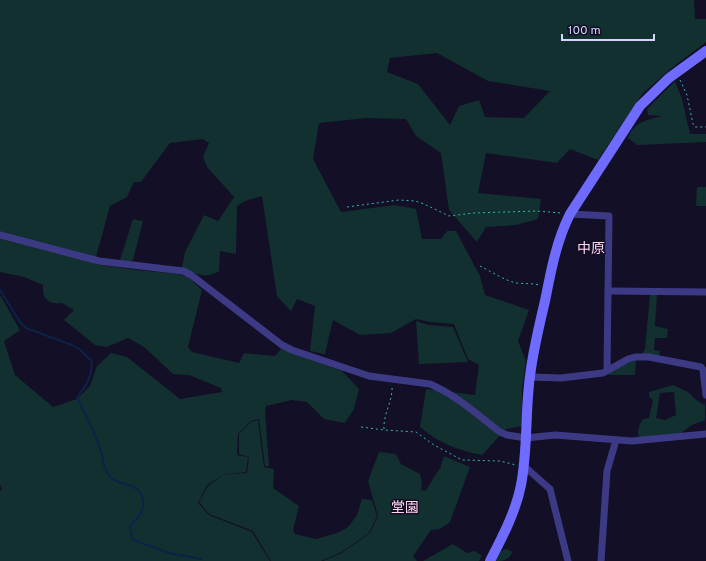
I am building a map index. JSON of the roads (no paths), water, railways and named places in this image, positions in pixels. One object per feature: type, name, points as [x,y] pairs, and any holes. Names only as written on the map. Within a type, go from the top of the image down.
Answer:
[{"type":"street","points":[[490,561],[511,517],[521,487],[533,352],[558,241],[570,214],[640,106],[675,73],[706,51]]},
{"type":"street","points":[[570,214],[609,216],[607,370]]},
{"type":"street","points":[[0,236],[99,260],[183,272],[191,275],[287,347],[369,376],[430,384],[439,387],[459,400],[500,432],[507,435],[526,438],[555,435],[632,442],[706,434]]},
{"type":"street","points":[[608,291],[706,292]]},
{"type":"street","points":[[530,376],[561,378],[603,373],[628,359],[635,357],[649,358],[701,367],[703,370],[706,395]]},
{"type":"street","points":[[601,561],[607,471],[616,440]]},
{"type":"street","points":[[524,466],[550,489],[568,561]]},
{"type":"waterway","points":[[0,290],[20,322],[26,328],[72,345],[79,349],[92,361],[91,372],[88,380],[77,397],[96,437],[108,474],[112,479],[133,486],[141,493],[144,504],[142,511],[130,526],[133,540],[169,553],[201,559]]},
{"type":"district","name":"中原","points":[[591,249]]},
{"type":"district","name":"堂園","points":[[405,508]]}]
